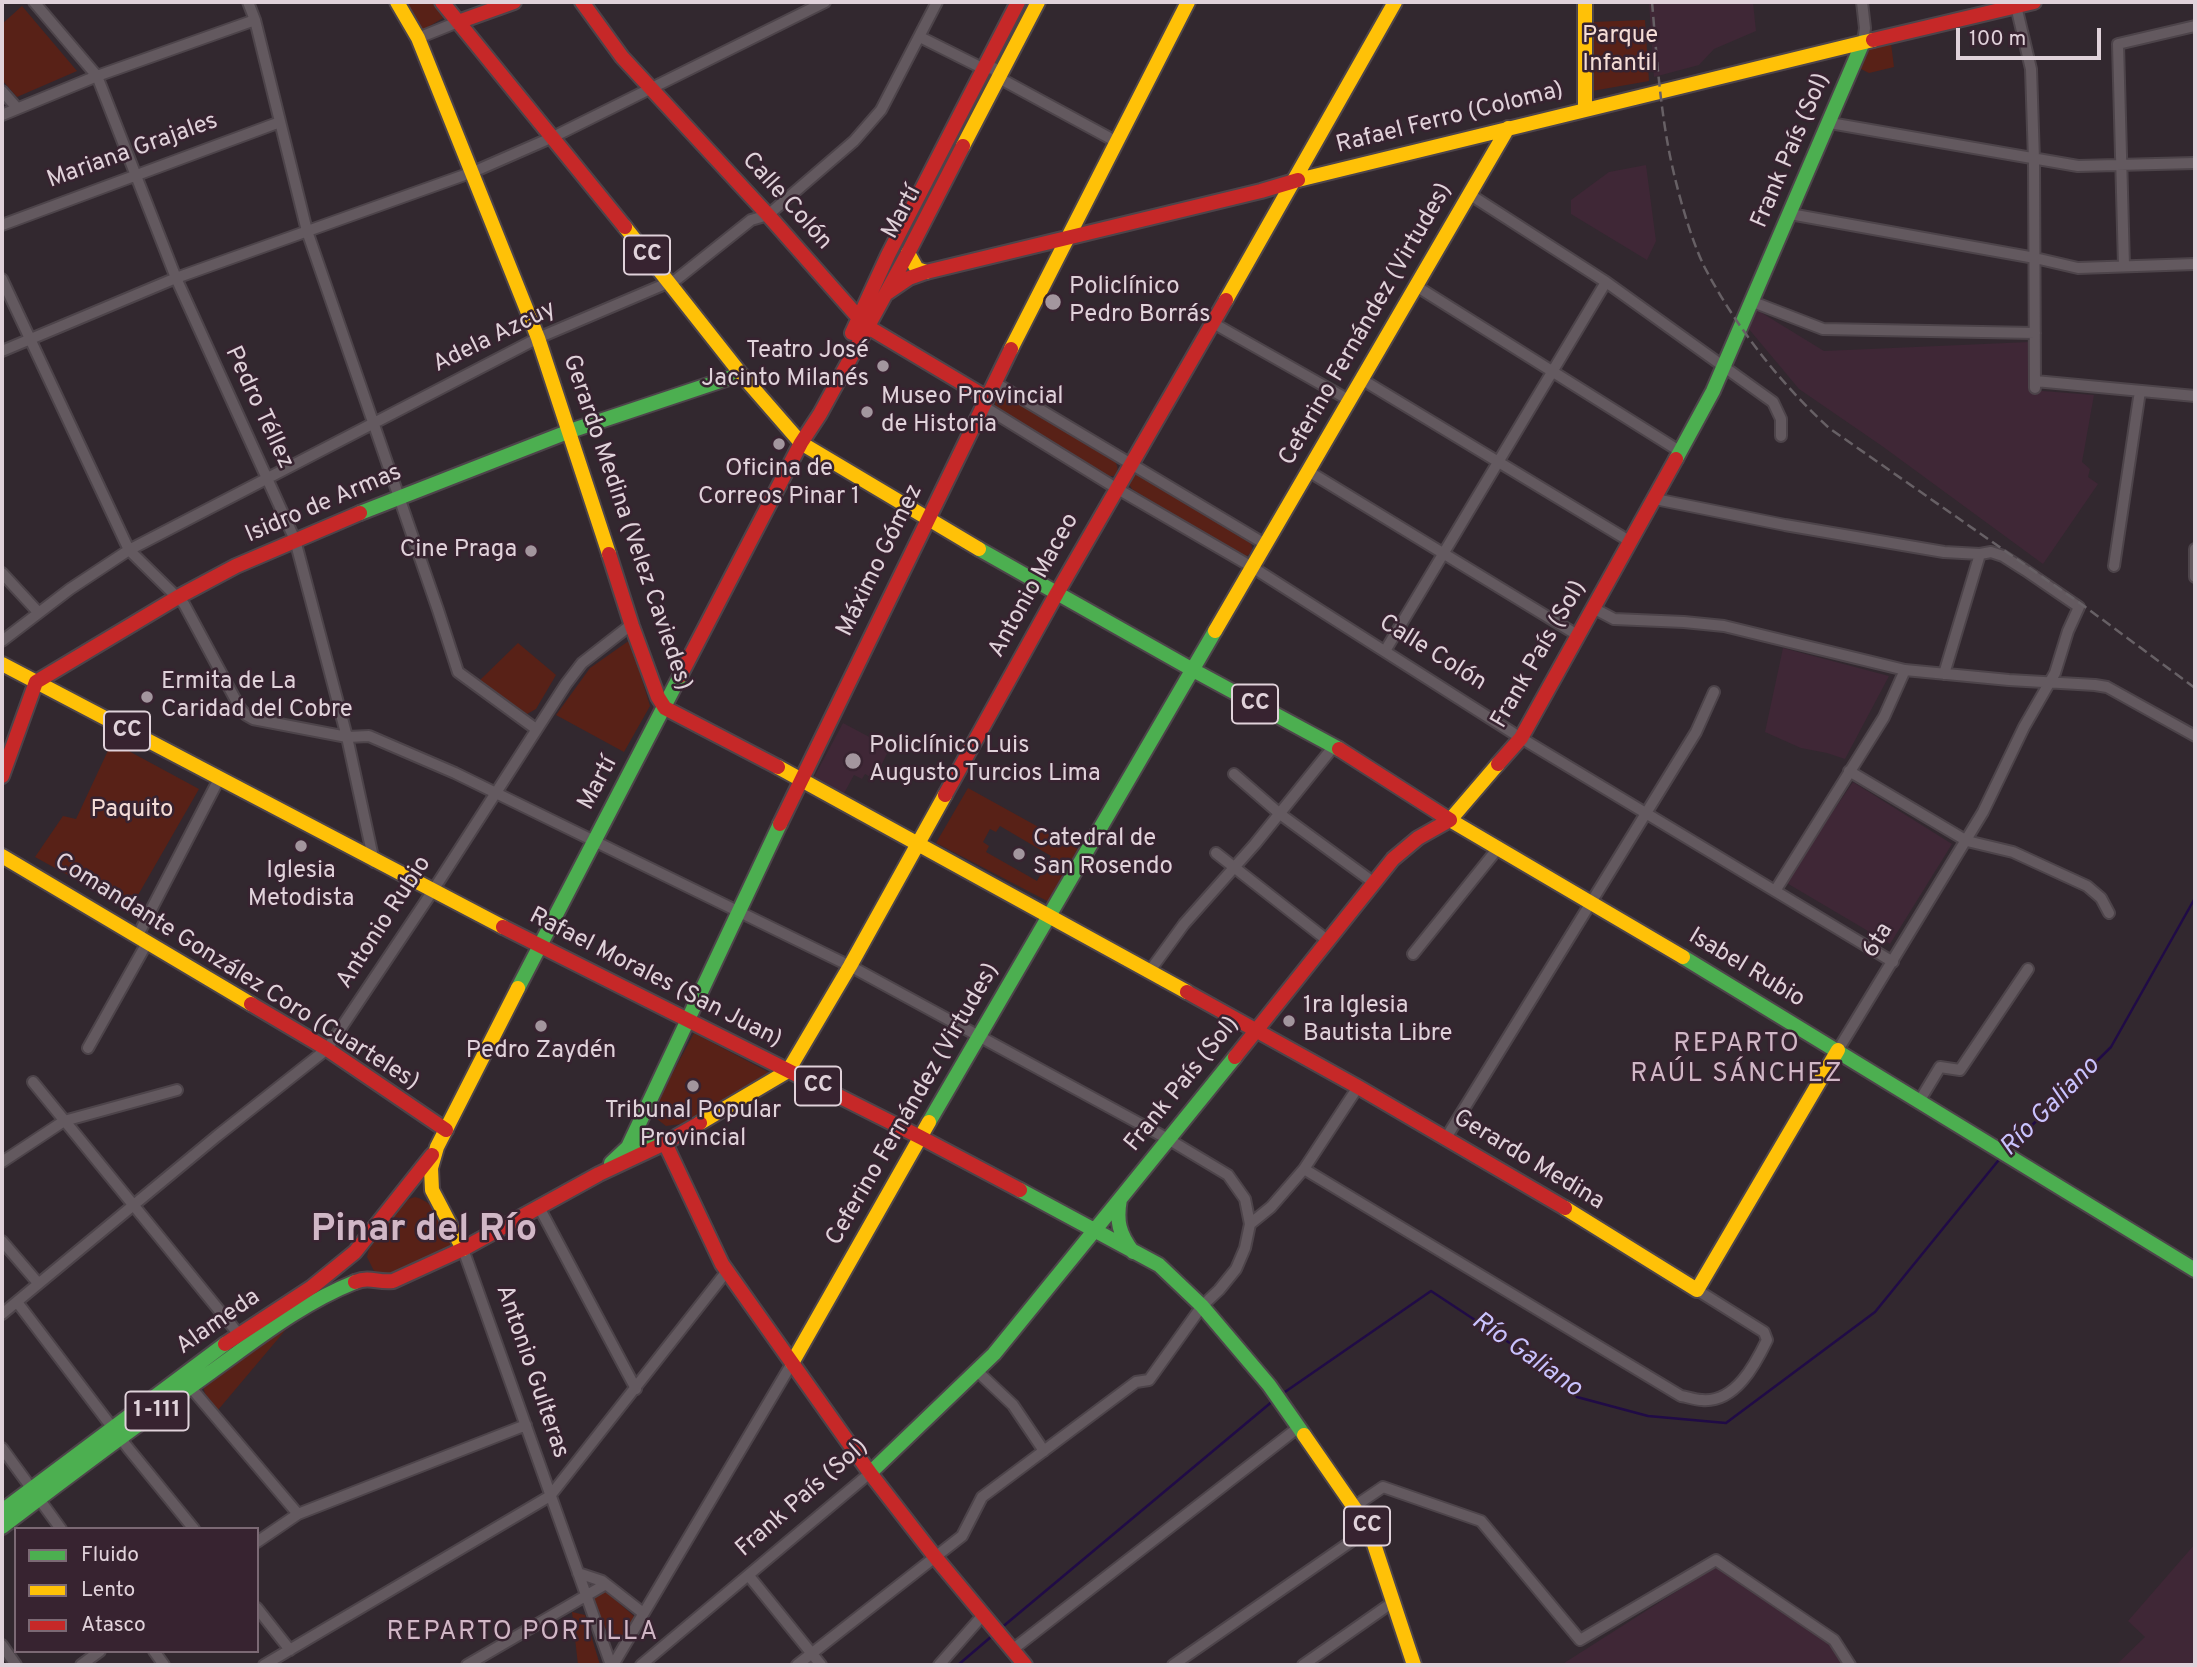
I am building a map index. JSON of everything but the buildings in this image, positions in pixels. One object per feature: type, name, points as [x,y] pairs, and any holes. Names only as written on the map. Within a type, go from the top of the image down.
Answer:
[{"type":"main road","name":"Gerardo Medina (Velez Caviedes)","points":[[397,2],[418,38],[538,338],[632,624],[658,697],[665,708],[801,779],[1257,1031]]},
{"type":"main road","name":"CC","points":[[442,2],[741,374],[801,443],[1057,593],[1334,746],[1450,820]]},
{"type":"main road","points":[[458,22],[514,2]]},
{"type":"main road","name":"Calle Colón","points":[[582,2],[622,57],[649,88],[864,323],[985,402]]},
{"type":"main road","name":"Martí","points":[[864,323],[866,304],[888,255],[1018,2]]},
{"type":"main road","name":"Martí","points":[[438,1147],[539,946],[801,443],[820,414],[864,323],[884,295],[903,275],[908,253],[1038,2]]},
{"type":"main road","name":"Máximo Gómez","points":[[628,1147],[801,779],[994,382],[1188,2]]},
{"type":"main road","name":"Antonio Maceo","points":[[463,1249],[599,1174],[665,1143],[788,1071],[850,966],[1116,488],[1395,2]]},
{"type":"main road","points":[[1585,2],[1585,108]]},
{"type":"main road","name":"Rafael Ferro (Coloma)","points":[[903,275],[926,272],[1261,191],[1585,108],[2034,2]]},
{"type":"main road","name":"Frank País (Sol)","points":[[870,1473],[994,1354],[1257,1031],[1373,882],[1406,847],[1450,820],[1521,738],[1725,368],[1863,42]]},
{"type":"main road","name":"Ceferino Fernández (Virtudes)","points":[[792,1363],[920,1137],[1508,128]]},
{"type":"main road","points":[[1471,137],[1486,153],[1486,165]]},
{"type":"main road","points":[[1310,152],[1322,170],[1331,172]]},
{"type":"main road","points":[[1261,191],[1273,200],[1275,213]]},
{"type":"main road","points":[[908,253],[917,268],[926,272]]},
{"type":"main road","points":[[888,255],[903,275]]},
{"type":"main road","points":[[847,306],[866,304],[884,295]]},
{"type":"main road","name":"Isidro de Armas","points":[[36,682],[178,597],[236,566],[295,540],[570,431],[741,374]]},
{"type":"main road","name":"Rafael Morales (San Juan)","points":[[2,664],[374,862],[920,1137],[1159,1265],[1202,1306],[1269,1385],[1355,1506],[1369,1529],[1414,1665]]},
{"type":"main road","points":[[2,776],[36,682]]},
{"type":"main road","name":"Isabel Rubio","points":[[1450,820],[1838,1050],[2195,1270]]},
{"type":"main road","name":"Comandante González Coro (Cuarteles)","points":[[2,856],[327,1049],[446,1130]]},
{"type":"main road","name":"Gerardo Medina","points":[[1257,1031],[1447,1138],[1697,1290]]},
{"type":"main road","name":"6ta","points":[[1697,1290],[1838,1050]]},
{"type":"main road","name":"Antonio Maceo","points":[[599,1174],[628,1147],[644,1138],[665,1143]]},
{"type":"main road","points":[[665,1143],[727,1271],[870,1473],[1025,1665]]},
{"type":"main road","name":"Alameda","points":[[2,1527],[35,1494],[355,1252],[438,1147]]},
{"type":"main road","name":"1-111","points":[[432,1190],[431,1168],[438,1147]]},
{"type":"main road","points":[[407,1188],[421,1185],[432,1190]]},
{"type":"main road","name":"Antonio Gulteras","points":[[432,1190],[463,1249]]},
{"type":"main road","points":[[1120,1199],[1116,1221],[1119,1235],[1133,1252]]},
{"type":"main road","name":"Alameda","points":[[243,1339],[336,1290],[367,1278],[383,1282],[393,1281],[463,1249]]},
{"type":"main road","points":[[355,1252],[367,1278]]},
{"type":"main road","name":"Alameda","points":[[2,1511],[35,1494]]},
{"type":"street","name":"Pedro Téllez","points":[[34,2],[97,76],[176,278],[295,540],[347,737],[374,862]]},
{"type":"street","points":[[248,2],[256,20],[307,231],[458,672],[536,729]]},
{"type":"street","points":[[2,351],[176,278],[473,172],[553,137],[825,2]]},
{"type":"street","name":"Adela Azcuy","points":[[2,641],[38,612],[129,550],[538,338],[677,279],[751,220],[768,215],[854,141],[881,110],[937,2]]},
{"type":"street","points":[[1862,2],[1865,28],[1863,42]]},
{"type":"street","points":[[2016,6],[2031,69],[2035,385],[2195,396]]},
{"type":"street","points":[[2,115],[97,76],[256,20]]},
{"type":"street","points":[[418,38],[458,22]]},
{"type":"street","points":[[2124,266],[2118,44],[2195,26]]},
{"type":"street","points":[[920,37],[984,69],[994,68],[999,78],[1117,142]]},
{"type":"street","points":[[2,92],[17,108]]},
{"type":"street","name":"Mariana Grajales","points":[[2,225],[280,122]]},
{"type":"street","points":[[1830,123],[2078,166],[2195,163]]},
{"type":"street","points":[[1469,194],[1606,282],[1773,402],[1781,419],[1781,436]]},
{"type":"street","points":[[1790,214],[2078,268],[2195,264]]},
{"type":"street","points":[[2,279],[129,550],[178,597],[246,715],[253,719],[347,737],[369,736],[595,840],[850,966],[1168,1139],[1228,1175],[1245,1199],[1250,1224],[1245,1248],[1236,1269],[1202,1306],[1149,1380],[1136,1382],[982,1497],[962,1536],[797,1665]]},
{"type":"street","points":[[1385,651],[1606,282]]},
{"type":"street","points":[[1416,286],[1681,452]]},
{"type":"street","points":[[1753,302],[1823,329],[2035,333]]},
{"type":"street","points":[[1213,323],[1349,400]]},
{"type":"street","points":[[1361,379],[1630,542]]},
{"type":"street","points":[[994,382],[1265,544]]},
{"type":"street","points":[[2114,566],[2140,391]]},
{"type":"street","name":"Calle Colón","points":[[985,402],[1116,488],[1252,567],[1521,738],[1893,962]]},
{"type":"street","points":[[1308,471],[1579,636]]},
{"type":"street","points":[[1655,499],[1931,550],[1980,554],[1944,674]]},
{"type":"street","points":[[2195,549],[2195,577]]},
{"type":"street","name":"6ta","points":[[1838,1050],[1967,841],[2055,673],[2068,631],[2079,607],[2003,556],[1991,552],[1980,554]]},
{"type":"street","points":[[2,573],[38,612]]},
{"type":"street","points":[[1593,608],[1614,619],[1724,626],[1905,670],[2107,687],[2195,736]]},
{"type":"street","name":"Antonio Rubio","points":[[2,1314],[327,1049],[566,684],[582,663],[632,624]]},
{"type":"street","points":[[1775,891],[1884,717],[1905,670]]},
{"type":"street","points":[[1447,1138],[1696,732],[1714,692]]},
{"type":"street","points":[[1149,972],[1184,924],[1280,814],[1334,746]]},
{"type":"street","points":[[1849,771],[1967,841],[2013,852],[2087,886],[2101,898],[2109,914]]},
{"type":"street","points":[[1234,774],[1280,814],[1373,882]]},
{"type":"street","points":[[88,1048],[219,779]]},
{"type":"street","points":[[1413,954],[1499,847]]},
{"type":"street","points":[[1216,853],[1327,940]]},
{"type":"street","points":[[1920,1100],[1940,1067],[1960,1070],[2028,969]]},
{"type":"street","points":[[33,1082],[243,1339]]},
{"type":"street","points":[[1250,1224],[1271,1207],[1304,1169],[1357,1087]]},
{"type":"street","points":[[2,1162],[64,1121],[177,1090]]},
{"type":"street","name":"Gerardo Medina","points":[[1304,1169],[1681,1396],[1705,1401],[1731,1393],[1758,1360],[1767,1340],[1764,1332],[1697,1290]]},
{"type":"street","points":[[539,1207],[636,1389]]},
{"type":"street","points":[[2,1241],[38,1283]]},
{"type":"street","name":"Antonio Gulteras","points":[[463,1249],[612,1665]]},
{"type":"street","points":[[264,1665],[550,1496],[727,1271]]},
{"type":"street","points":[[17,1302],[192,1527]]},
{"type":"street","name":"Ceferino Fernández (Virtudes)","points":[[612,1665],[792,1363]]},
{"type":"street","points":[[977,1371],[1013,1405],[1044,1451]]},
{"type":"street","points":[[186,1382],[298,1514]]},
{"type":"street","points":[[259,1541],[298,1514],[526,1425]]},
{"type":"street","points":[[1012,1650],[1299,1427]]},
{"type":"street","points":[[2,1448],[60,1527]]},
{"type":"street","name":"Frank País (Sol)","points":[[641,1665],[870,1473]]},
{"type":"street","points":[[1355,1506],[1383,1488],[1481,1521],[1580,1640],[1716,1560],[1834,1640],[1850,1665]]},
{"type":"street","points":[[1173,1665],[1369,1529]]},
{"type":"street","points":[[579,1573],[606,1584],[643,1614]]},
{"type":"street","points":[[749,1576],[821,1665]]},
{"type":"street","points":[[467,1665],[490,1660],[606,1584]]},
{"type":"street","points":[[1303,1665],[1393,1602]]},
{"type":"street","points":[[259,1611],[289,1650]]},
{"type":"street","points":[[939,1665],[986,1619]]},
{"type":"street","points":[[2,1645],[16,1665]]},
{"type":"street","points":[[81,1665],[97,1653]]},
{"type":"shaded area","points":[[1649,2],[1753,2],[1756,31],[1714,49],[1699,65],[1654,77]]},
{"type":"shaded area","points":[[1646,165],[1656,241],[1647,260],[1571,214],[1571,200],[1609,172]]},
{"type":"shaded area","points":[[1757,310],[1824,351],[2029,342],[2030,390],[2094,395],[2082,462],[2090,469],[2088,477],[2098,484],[2043,564],[1799,389],[1748,328]]},
{"type":"shaded area","points":[[1783,648],[1889,676],[1845,759],[1801,748],[1765,732]]},
{"type":"shaded area","name":"Policlínico Luis Augusto Turcios Lima","points":[[843,723],[890,748],[874,779],[865,774],[862,779],[854,775],[842,797],[812,781]]},
{"type":"shaded area","points":[[1853,782],[1952,844],[1890,944],[1785,882]]},
{"type":"shaded area","points":[[2195,1544],[2195,1665],[2116,1665],[2145,1637],[2128,1621]]},
{"type":"shaded area","points":[[1718,1565],[1824,1635],[1842,1665],[1561,1665]]},
{"type":"green space","points":[[403,2],[434,2],[444,14],[443,18],[423,30],[420,29]]},
{"type":"green space","points":[[22,6],[77,71],[17,97],[2,80],[2,24]]},
{"type":"green space","name":"Parque Infantil","points":[[1645,20],[1649,81],[1592,91],[1591,22]]},
{"type":"green space","points":[[1891,43],[1894,67],[1869,73],[1859,68],[1870,50]]},
{"type":"green space","points":[[1005,393],[1115,461],[1118,469],[1116,474],[1108,476],[996,407],[994,401],[997,394]]},
{"type":"green space","points":[[1136,474],[1250,541],[1251,552],[1241,557],[1132,489],[1129,484],[1131,477]]},
{"type":"green space","points":[[630,640],[650,706],[624,752],[556,715],[590,668]]},
{"type":"green space","points":[[518,643],[556,675],[536,709],[527,714],[479,681]]},
{"type":"green space","name":"Paquito","points":[[112,742],[199,789],[130,909],[35,857],[63,816],[76,819]]},
{"type":"green space","points":[[968,788],[1080,850],[1049,902],[936,843]],"holes":[[[1000,826],[1051,856],[1037,881],[986,852],[989,846],[983,842],[990,829],[996,832]]]},
{"type":"green space","points":[[694,1033],[770,1073],[681,1124],[666,1126],[657,1119],[655,1106]]},
{"type":"green space","points":[[415,1197],[430,1204],[443,1218],[450,1235],[448,1251],[383,1277],[377,1275],[367,1257],[369,1249],[406,1200]]},
{"type":"green space","points":[[288,1327],[218,1410],[207,1398],[203,1382]]},
{"type":"green space","points":[[604,1590],[635,1617],[619,1641],[610,1638],[591,1597]]},
{"type":"green space","points":[[572,1612],[585,1615],[600,1665],[578,1665]]},
{"type":"waterway","name":"Río Galiano","points":[[2009,1148],[2111,1047],[2195,898]]},
{"type":"waterway","name":"Río Galiano","points":[[1282,1394],[1431,1291],[1528,1355],[1577,1397],[1648,1416],[1726,1423],[1875,1312],[2002,1156]]},
{"type":"waterway","name":"Río Galiano","points":[[1000,1629],[1274,1400]]},
{"type":"waterway","name":"Río Galiano","points":[[958,1665],[992,1636]]},
{"type":"railway","points":[[1652,2],[1664,123],[1673,171],[1688,223],[1699,255],[1717,290],[1760,353],[1793,392],[1829,428],[2084,606],[2195,688]]},
{"type":"traffic: fast","points":[[1676,459],[1713,391],[1863,42]]},
{"type":"traffic: fast","points":[[360,513],[570,431],[741,374]]},
{"type":"traffic: fast","points":[[979,549],[1339,749]]},
{"type":"traffic: fast","points":[[929,1122],[1215,631]]},
{"type":"traffic: fast","points":[[518,988],[680,676]]},
{"type":"traffic: fast","points":[[628,1147],[780,824]]},
{"type":"traffic: fast","points":[[1683,957],[2195,1270]]},
{"type":"traffic: fast","points":[[1133,1252],[1120,1227],[1120,1199],[1235,1057]]},
{"type":"traffic: fast","points":[[611,1163],[644,1137],[665,1143]]},
{"type":"traffic: fast","points":[[1020,1190],[1159,1265],[1202,1306],[1269,1385],[1304,1435]]},
{"type":"traffic: fast","points":[[870,1473],[994,1354],[1120,1199]]},
{"type":"traffic: fast","points":[[2,1527],[263,1335],[317,1300],[355,1282]]},
{"type":"traffic: fast","points":[[2,1511],[225,1344]]},
{"type":"traffic: slow","points":[[397,2],[418,38],[538,338],[609,554]]},
{"type":"traffic: slow","points":[[963,146],[1038,2]]},
{"type":"traffic: slow","points":[[1011,349],[1188,2]]},
{"type":"traffic: slow","points":[[1226,300],[1395,2]]},
{"type":"traffic: slow","points":[[1585,2],[1585,109]]},
{"type":"traffic: slow","points":[[1298,180],[1873,40]]},
{"type":"traffic: slow","points":[[1215,631],[1508,128]]},
{"type":"traffic: slow","points":[[625,227],[741,374],[801,443],[979,549]]},
{"type":"traffic: slow","points":[[908,253],[917,269],[926,272]]},
{"type":"traffic: slow","points":[[2,664],[503,927]]},
{"type":"traffic: slow","points":[[1498,764],[1450,820],[1683,957]]},
{"type":"traffic: slow","points":[[778,767],[1187,992]]},
{"type":"traffic: slow","points":[[700,1123],[788,1071],[945,795]]},
{"type":"traffic: slow","points":[[2,856],[251,1004]]},
{"type":"traffic: slow","points":[[463,1249],[432,1190],[431,1168],[437,1147],[518,988]]},
{"type":"traffic: slow","points":[[1565,1208],[1697,1290],[1838,1050]]},
{"type":"traffic: slow","points":[[792,1363],[929,1122]]},
{"type":"traffic: slow","points":[[1304,1435],[1369,1529],[1414,1665]]},
{"type":"traffic: jam","points":[[442,2],[625,227]]},
{"type":"traffic: jam","points":[[458,22],[514,2]]},
{"type":"traffic: jam","points":[[582,2],[622,57],[866,326]]},
{"type":"traffic: jam","points":[[852,333],[888,255],[1018,2]]},
{"type":"traffic: jam","points":[[1873,40],[2034,2]]},
{"type":"traffic: jam","points":[[680,676],[801,443],[820,414],[908,253],[963,146]]},
{"type":"traffic: jam","points":[[887,293],[909,278],[926,272],[1298,180]]},
{"type":"traffic: jam","points":[[1057,593],[1226,300]]},
{"type":"traffic: jam","points":[[868,327],[987,398]]},
{"type":"traffic: jam","points":[[780,824],[1011,349]]},
{"type":"traffic: jam","points":[[1498,764],[1521,738],[1676,459]]},
{"type":"traffic: jam","points":[[2,776],[36,682],[178,597],[236,566],[360,513]]},
{"type":"traffic: jam","points":[[609,554],[632,626],[658,697],[665,708],[778,767]]},
{"type":"traffic: jam","points":[[945,795],[1057,593]]},
{"type":"traffic: jam","points":[[1235,1057],[1393,859],[1418,838],[1450,820],[1339,749]]},
{"type":"traffic: jam","points":[[503,927],[1020,1190]]},
{"type":"traffic: jam","points":[[1187,992],[1358,1087],[1565,1208]]},
{"type":"traffic: jam","points":[[251,1004],[327,1049],[446,1130]]},
{"type":"traffic: jam","points":[[355,1282],[393,1281],[463,1249],[599,1174],[700,1123]]},
{"type":"traffic: jam","points":[[665,1143],[722,1264],[870,1473],[1025,1665]]},
{"type":"traffic: jam","points":[[225,1344],[312,1287],[355,1252],[432,1155]]},
{"type":"place","name":"Policlínico Pedro Borrás","points":[[1053,302]]},
{"type":"place","name":"Teatro José Jacinto Milanés","points":[[883,366]]},
{"type":"place","name":"Museo Provincial de Historia","points":[[867,412]]},
{"type":"place","name":"Oficina de Correos Pinar 1","points":[[779,444]]},
{"type":"place","name":"Cine Praga","points":[[531,551]]},
{"type":"place","name":"Ermita de La Caridad del Cobre","points":[[147,697]]},
{"type":"place","name":"Policlínico Luis Augusto Turcios Lima","points":[[853,761]]},
{"type":"place","name":"Iglesia Metodista","points":[[301,846]]},
{"type":"place","name":"Catedral de San Rosendo","points":[[1019,854]]},
{"type":"place","name":"1ra Iglesia Bautista Libre","points":[[1289,1021]]},
{"type":"place","name":"Pedro Zaydén","points":[[541,1026]]},
{"type":"place","name":"Tribunal Popular Provincial","points":[[693,1086]]},
{"type":"district","name":"REPARTO RAÚL SÁNCHEZ","points":[[1737,1061]]},
{"type":"district","name":"Pinar del Río","points":[[424,1232]]},
{"type":"district","name":"REPARTO PORTILLA","points":[[523,1634]]}]
